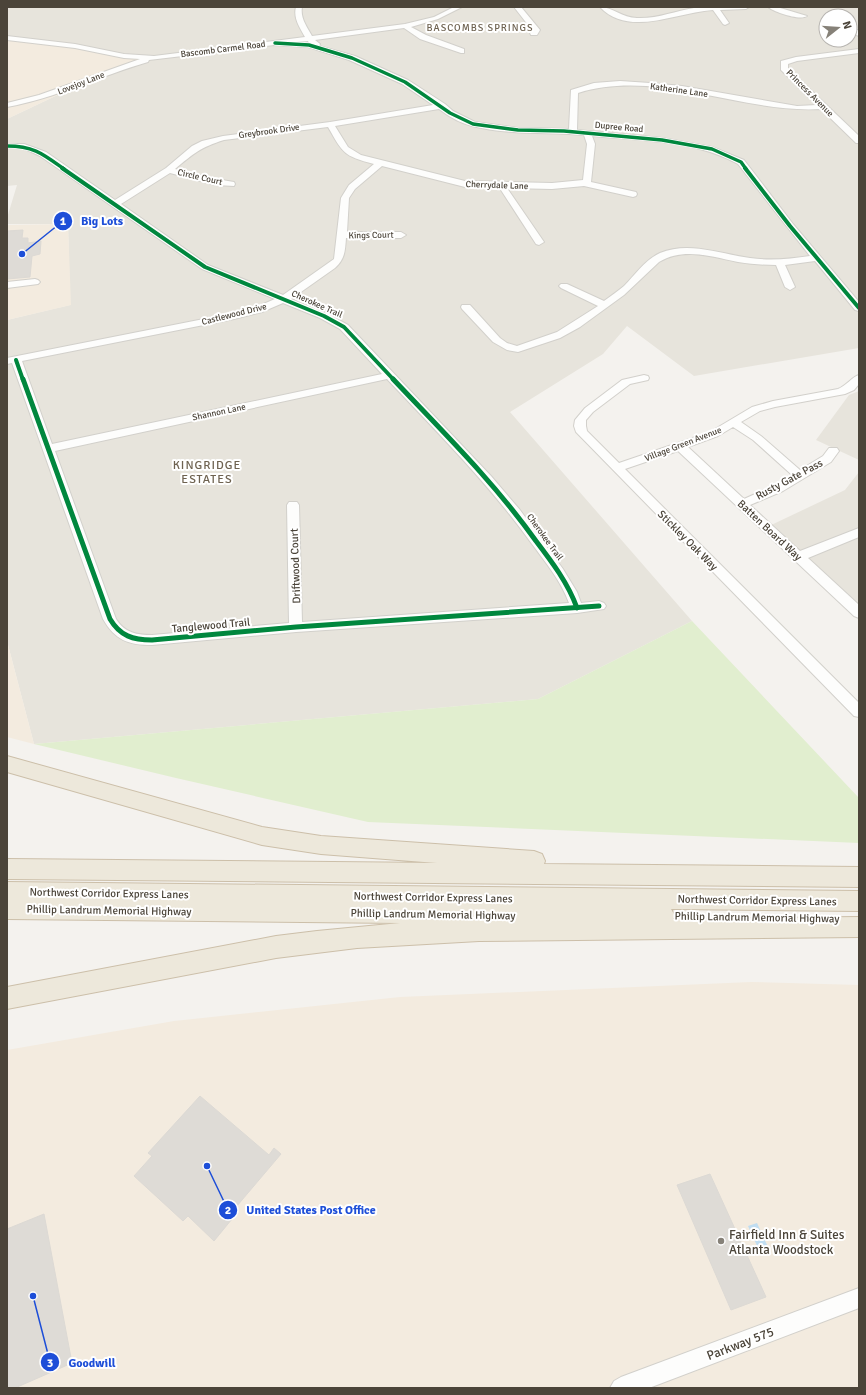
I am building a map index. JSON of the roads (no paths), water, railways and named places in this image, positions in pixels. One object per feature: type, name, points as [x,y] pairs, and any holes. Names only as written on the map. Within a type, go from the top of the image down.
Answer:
[{"type":"highway","points":[[7,764],[238,830],[291,841],[349,848],[728,875]]},
{"type":"highway","points":[[7,869],[859,877]]},
{"type":"highway","name":"Northwest Corridor Express Lanes","points":[[7,892],[859,901]]},
{"type":"highway","name":"Phillip Landrum Memorial Highway","points":[[7,909],[859,918]]},
{"type":"highway","points":[[7,998],[276,948],[312,942],[376,935],[488,931],[859,927]]},
{"type":"street","points":[[299,7],[297,13],[308,41],[405,26],[436,18],[459,7]]},
{"type":"street","points":[[517,7],[536,30],[534,33]]},
{"type":"street","points":[[603,7],[612,15],[637,24],[694,10],[746,7]]},
{"type":"street","points":[[771,7],[804,16]]},
{"type":"street","points":[[715,8],[725,23]]},
{"type":"street","points":[[405,26],[424,37],[461,51]]},
{"type":"street","name":"Bascomb Carmel Road","points":[[7,38],[75,46],[131,56],[154,58],[275,43]]},
{"type":"street","name":"Dupree Road","points":[[275,43],[308,41],[324,49],[352,58],[405,82],[464,121],[489,128],[573,132],[662,140],[712,149],[732,157],[741,162],[790,226],[859,308]]},
{"type":"street","name":"Princess Avenue","points":[[859,51],[796,59],[788,61],[784,64],[784,68],[793,78],[859,142]]},
{"type":"street","name":"Lovejoy Lane","points":[[7,105],[39,98],[102,74],[154,58]]},
{"type":"street","name":"Katherine Lane","points":[[573,132],[574,92],[582,87],[600,84],[643,85],[672,88],[798,108],[824,107]]},
{"type":"street","name":"Greybrook Drive","points":[[115,204],[169,170],[195,148],[205,143],[238,135],[330,124],[442,106]]},
{"type":"street","name":"Cherrydale Lane","points":[[330,124],[342,144],[349,152],[358,157],[465,184],[552,186],[584,183],[633,194]]},
{"type":"street","points":[[584,183],[587,181],[590,144],[587,134]]},
{"type":"street","name":"Cherokee Trail","points":[[7,146],[24,146],[43,154],[205,267],[324,316],[344,327],[487,479],[516,513],[559,572],[571,592],[577,608]]},
{"type":"street","name":"Castlewood Drive","points":[[11,360],[234,316],[258,310],[284,299],[326,271],[338,260],[344,204],[348,192],[380,163]]},
{"type":"street","name":"Circle Court","points":[[169,170],[216,182],[231,184]]},
{"type":"street","points":[[502,186],[539,242]]},
{"type":"street","name":"Kings Court","points":[[341,236],[401,235]]},
{"type":"street","points":[[466,307],[488,331],[505,347],[511,350],[561,334],[622,293],[652,262],[660,256],[669,253],[692,250],[704,251],[736,259],[779,262],[817,258]]},
{"type":"street","points":[[779,262],[790,286]]},
{"type":"street","points":[[7,285],[35,282]]},
{"type":"street","points":[[564,286],[604,305]]},
{"type":"street","name":"Tanglewood Trail","points":[[11,360],[48,449],[110,619],[114,627],[121,634],[129,638],[139,641],[296,627],[599,606]]},
{"type":"street","name":"Shannon Lane","points":[[48,449],[390,375]]},
{"type":"street","name":"Stickley Oak Way","points":[[644,378],[626,382],[589,410],[581,420],[580,426],[582,432],[859,712]]},
{"type":"street","name":"Village Green Avenue","points":[[617,468],[714,434],[749,412],[764,406],[841,392],[850,388],[859,378]]},
{"type":"street","points":[[733,422],[757,438],[799,475]]},
{"type":"street","name":"Batten Board Way","points":[[680,446],[859,613]]},
{"type":"street","name":"Rusty Gate Pass","points":[[742,504],[779,488],[827,459],[833,451]]},
{"type":"street","name":"Driftwood Court","points":[[293,505],[296,627]]},
{"type":"street","points":[[798,556],[859,532]]},
{"type":"street","name":"Parkway 575","points":[[621,1388],[859,1298]]},
{"type":"water","points":[[757,1223],[768,1247],[759,1250],[748,1226]]},
{"type":"place","name":"Big Lots","points":[[22,254]]},
{"type":"place","name":"United States Post Office","points":[[207,1166]]},
{"type":"place","name":"Fairfield Inn & Suites Atlanta Woodstock","points":[[721,1241]]},
{"type":"place","name":"Goodwill","points":[[33,1296]]},
{"type":"district","name":"BASCOMBS SPRINGS","points":[[480,27]]},
{"type":"district","name":"KINGRIDGE ESTATES","points":[[207,472]]}]
